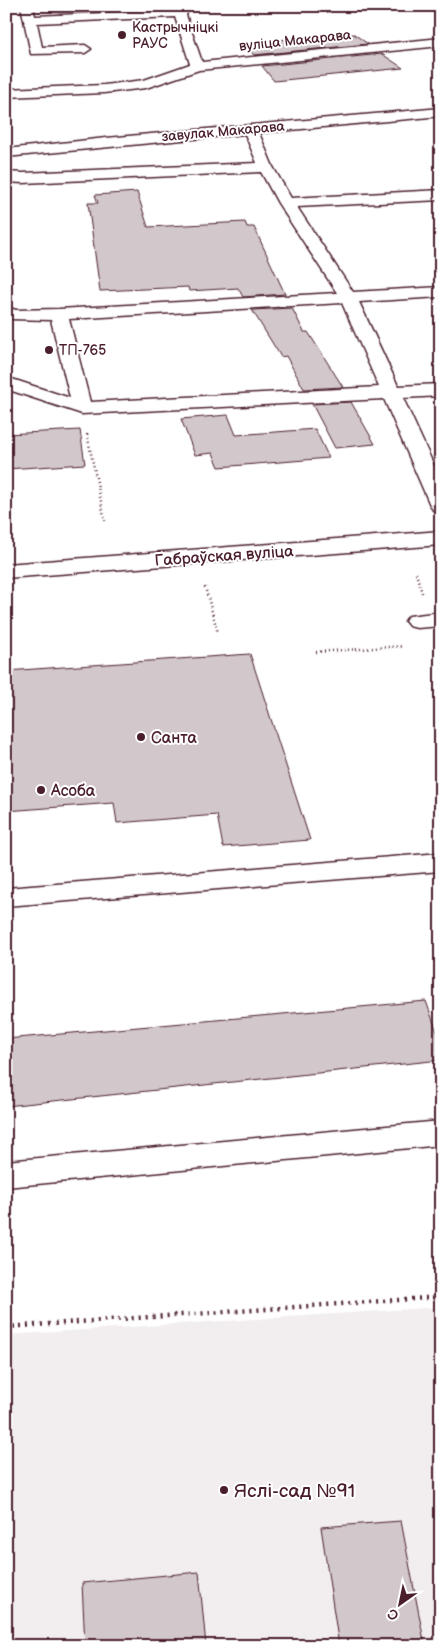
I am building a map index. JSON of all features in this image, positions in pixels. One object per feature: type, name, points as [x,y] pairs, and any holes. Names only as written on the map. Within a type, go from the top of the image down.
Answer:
[{"type":"street","points":[[27,6],[36,51],[85,49]]},
{"type":"street","points":[[29,20],[179,10],[197,66]]},
{"type":"street","name":"вуліца Макарава","points":[[6,93],[104,89],[146,84],[197,66],[441,42]]},
{"type":"street","name":"завулак Макарава","points":[[6,153],[106,142],[441,112]]},
{"type":"street","points":[[250,129],[266,167],[286,203],[348,297],[441,505]]},
{"type":"street","points":[[6,177],[23,178],[266,167]]},
{"type":"street","points":[[286,203],[441,195]]},
{"type":"street","points":[[6,312],[15,316],[59,314],[441,292]]},
{"type":"street","points":[[59,314],[82,408]]},
{"type":"street","points":[[6,383],[82,408],[392,394],[441,390]]},
{"type":"street","name":"Габраўская вуліца","points":[[6,571],[441,538]]},
{"type":"street","points":[[417,621],[441,619]]},
{"type":"street","points":[[6,897],[441,862]]},
{"type":"street","points":[[6,1174],[441,1133]]},
{"type":"path","points":[[82,408],[105,521]]},
{"type":"path","points":[[205,588],[218,633]]},
{"type":"path","points":[[316,652],[408,646]]},
{"type":"path","points":[[6,1327],[441,1297]]},
{"type":"shaded area","name":"Яслі-сад №91","points":[[441,1307],[441,1646],[6,1646],[6,1335]]},
{"type":"building","points":[[354,34],[368,44],[254,55],[246,46],[256,45],[253,42]]},
{"type":"building","points":[[382,54],[403,68],[274,81],[262,66]]},
{"type":"building","points":[[137,192],[148,227],[245,222],[247,227],[254,227],[285,294],[243,297],[238,288],[189,291],[188,287],[100,291],[88,203],[98,203],[95,195]]},
{"type":"building","points":[[292,308],[304,332],[308,332],[343,387],[304,389],[286,356],[281,357],[252,310]]},
{"type":"building","points":[[351,402],[375,444],[335,448],[312,404]]},
{"type":"building","points":[[228,415],[236,435],[315,429],[329,458],[219,467],[213,453],[195,455],[181,419]]},
{"type":"building","points":[[80,430],[85,464],[6,469],[6,434]]},
{"type":"building","name":"Санта","points":[[250,654],[310,840],[223,847],[217,815],[117,823],[114,803],[6,811],[6,671]]},
{"type":"building","points":[[426,1001],[441,1043],[441,1060],[6,1106],[6,1039]]},
{"type":"building","points":[[401,1521],[425,1646],[339,1646],[321,1527]]},
{"type":"building","points":[[199,1572],[206,1646],[85,1646],[82,1583]]},
{"type":"place","name":"Кастрычніцкі РАУС","points":[[122,35]]},
{"type":"place","name":"ТП-765","points":[[49,350]]},
{"type":"place","name":"Санта","points":[[141,737]]},
{"type":"place","name":"Асоба","points":[[41,790]]},
{"type":"place","name":"Яслі-сад №91","points":[[224,1490]]}]
